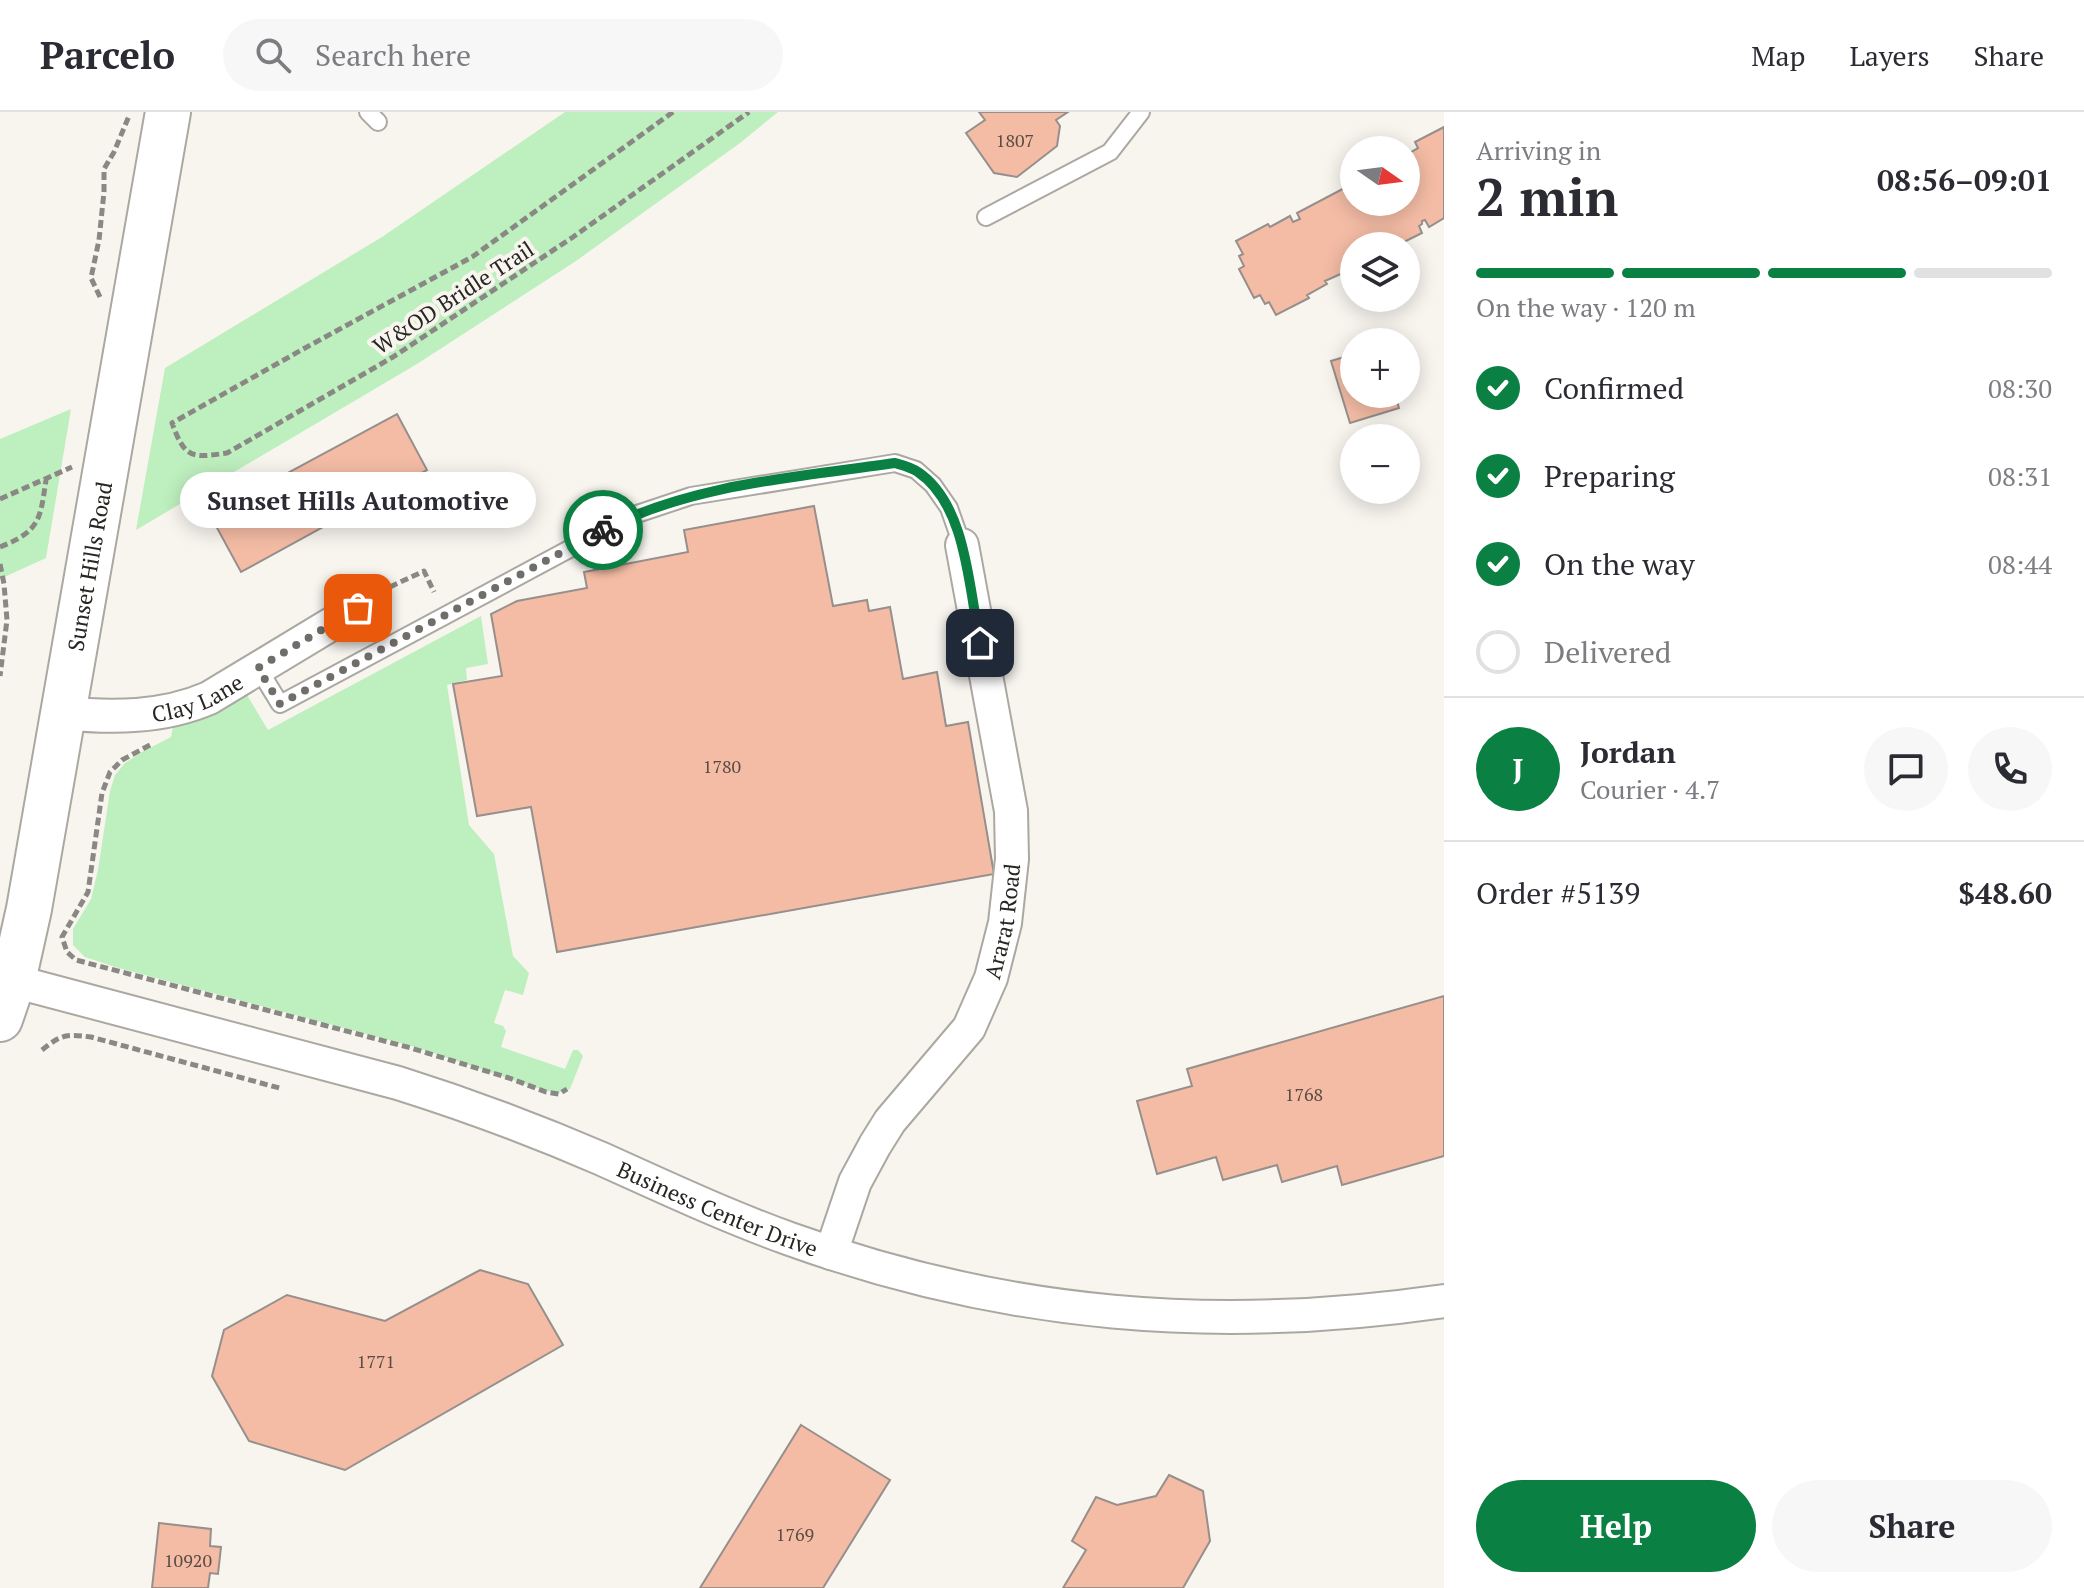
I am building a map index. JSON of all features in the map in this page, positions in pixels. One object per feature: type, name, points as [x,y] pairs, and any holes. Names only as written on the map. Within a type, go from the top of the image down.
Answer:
[{"type":"main road","name":"Sunset Hills Road","points":[[7,1000],[32,894],[168,112]]},
{"type":"street","name":"Ararat Road","points":[[831,1253],[855,1182],[875,1145],[898,1111],[969,1028],[991,978],[1005,923],[1012,859],[1011,811],[962,545]]},
{"type":"street","name":"Clay Lane","points":[[62,713],[155,715],[187,707],[209,698],[363,602]]},
{"type":"street","name":"Business Center Drive","points":[[7,1000],[385,1080],[440,1096],[519,1124],[740,1220],[899,1274],[982,1294],[1063,1307],[1144,1315],[1250,1317],[1308,1316],[1444,1301]]},
{"type":"lane","points":[[986,217],[1110,152],[1141,112]]},
{"type":"lane","points":[[258,668],[280,704],[631,516],[691,496],[773,481],[895,463],[916,470],[933,485],[949,508],[962,545]]},
{"type":"path","points":[[102,301],[91,278],[99,240],[104,169],[131,112]]},
{"type":"path","name":"W&OD Bridle Trail","points":[[673,112],[472,257],[172,423],[185,449],[198,457],[227,453],[393,357],[573,237],[749,112]]},
{"type":"path","points":[[0,499],[73,467]]},
{"type":"path","points":[[0,547],[23,538],[38,521],[46,479]]},
{"type":"path","points":[[0,564],[7,620],[0,676]]},
{"type":"path","points":[[363,602],[424,571],[434,592]]},
{"type":"path","points":[[170,711],[170,731],[162,742],[145,746],[122,760],[110,772],[102,793],[88,892],[62,937],[67,952],[76,960],[411,1048],[546,1092],[559,1094],[567,1089]]},
{"type":"path","points":[[42,1050],[68,1034],[91,1037],[283,1089]]},
{"type":"green space","points":[[565,112],[778,112],[576,261],[417,364],[136,530],[165,368],[382,237]]},
{"type":"green space","points":[[71,409],[46,558],[0,579],[0,439]]},
{"type":"green space","points":[[481,616],[488,664],[466,668],[467,680],[447,685],[469,825],[494,854],[513,956],[529,973],[523,995],[505,990],[494,1023],[503,1026],[506,1031],[501,1047],[565,1069],[573,1050],[578,1050],[583,1056],[570,1089],[558,1093],[546,1091],[415,1047],[115,967],[85,957],[73,945],[73,929],[91,899],[98,870],[110,791],[115,775],[125,763],[171,737],[173,727],[202,719],[247,695],[268,730]]},
{"type":"building","points":[[979,112],[1068,112],[1056,120],[1060,126],[1057,146],[1017,177],[994,173],[966,133],[985,120]]},
{"type":"building","points":[[1444,127],[1444,218],[1429,227],[1425,220],[1422,221],[1420,234],[1340,232],[1340,274],[1325,281],[1327,284],[1307,295],[1309,298],[1276,315],[1269,302],[1265,304],[1260,295],[1254,298],[1239,269],[1244,266],[1239,256],[1243,254],[1236,241],[1268,224],[1270,227],[1290,216],[1293,222],[1300,219],[1297,213],[1340,190],[1340,216],[1420,216],[1420,139]]},
{"type":"building","points":[[1340,358],[1340,390],[1331,361]]},
{"type":"building","points":[[1345,408],[1399,408],[1350,423]]},
{"type":"building","points":[[397,414],[427,470],[241,572],[210,515]]},
{"type":"building","points":[[814,506],[833,606],[867,600],[869,611],[890,607],[903,679],[937,672],[946,726],[968,722],[994,874],[557,952],[531,807],[477,816],[453,684],[502,676],[491,614],[517,601],[587,588],[584,572],[688,552],[684,530]]},
{"type":"building","points":[[1444,996],[1444,1156],[1342,1185],[1337,1166],[1282,1182],[1277,1165],[1223,1180],[1216,1157],[1157,1174],[1137,1101],[1192,1086],[1187,1069]]},
{"type":"building","points":[[480,1270],[528,1284],[563,1345],[345,1470],[249,1441],[212,1376],[224,1330],[287,1295],[385,1321]]},
{"type":"building","points":[[801,1425],[890,1480],[823,1588],[700,1588]]},
{"type":"building","points":[[1169,1475],[1203,1491],[1210,1541],[1183,1588],[1063,1588],[1086,1550],[1072,1541],[1096,1497],[1117,1505],[1156,1496]]},
{"type":"building","points":[[159,1523],[211,1529],[210,1546],[221,1547],[218,1574],[210,1573],[208,1588],[152,1588]]},
{"type":"way so far","points":[[358,608],[258,668],[280,704],[603,530]]},
{"type":"place","name":"Sunset Hills Automotive","points":[[358,608]]},
{"type":"route","points":[[603,530],[631,516],[691,496],[895,463],[916,470],[933,485],[949,508],[962,545],[980,643]]}]
